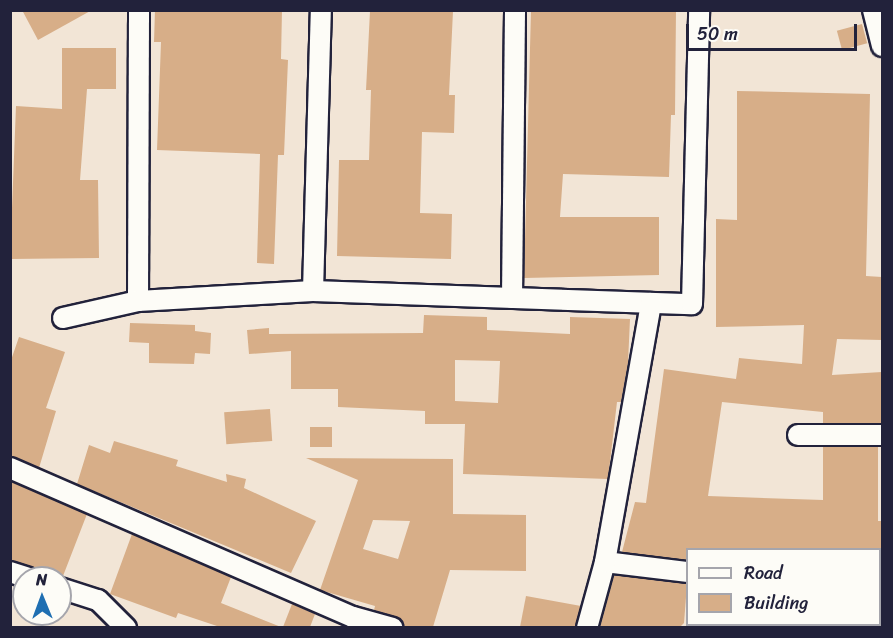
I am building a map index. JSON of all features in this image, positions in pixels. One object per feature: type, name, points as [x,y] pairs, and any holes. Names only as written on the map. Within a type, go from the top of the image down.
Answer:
[{"type":"street","points":[[138,300],[139,10]]},
{"type":"street","points":[[313,291],[321,10]]},
{"type":"street","points":[[512,298],[515,10]]},
{"type":"street","points":[[63,318],[138,300],[313,291],[692,304],[699,10]]},
{"type":"street","points":[[873,10],[882,46]]},
{"type":"street","points":[[588,627],[605,562],[651,303]]},
{"type":"street","points":[[798,435],[882,435]]},
{"type":"street","points":[[10,468],[353,617],[393,627]]},
{"type":"street","points":[[605,562],[686,572]]},
{"type":"street","points":[[72,592],[98,600],[126,627]]},
{"type":"building","points":[[22,10],[92,10],[38,40]]},
{"type":"building","points":[[155,10],[282,10],[281,59],[288,60],[284,155],[278,155],[274,264],[257,263],[260,154],[157,150],[161,42],[154,42]]},
{"type":"building","points":[[531,10],[676,10],[675,115],[671,115],[669,177],[563,174],[560,217],[659,217],[659,275],[524,278]]},
{"type":"building","points":[[370,11],[453,11],[449,95],[455,95],[454,133],[422,132],[420,213],[452,214],[451,259],[337,256],[339,160],[369,160],[371,90],[366,90]]},
{"type":"building","points":[[862,24],[867,43],[842,50],[837,31]]},
{"type":"building","points":[[62,48],[116,48],[116,89],[87,89],[80,180],[98,180],[99,258],[10,259],[16,106],[62,109]]},
{"type":"building","points":[[737,91],[870,94],[866,276],[882,277],[882,340],[837,339],[832,375],[882,372],[882,423],[823,423],[823,412],[722,402],[708,496],[823,500],[823,447],[878,447],[878,521],[882,521],[882,549],[686,548],[686,560],[622,552],[635,502],[646,503],[664,369],[736,379],[739,358],[802,364],[804,325],[716,327],[716,219],[737,220]]},
{"type":"building","points":[[424,315],[487,317],[487,330],[570,334],[570,317],[630,319],[628,363],[621,402],[617,402],[608,479],[463,474],[465,424],[425,424],[425,411],[338,407],[338,389],[291,389],[291,351],[249,354],[247,330],[269,328],[269,334],[423,333]],"holes":[[[455,360],[500,361],[498,403],[455,401]]]},
{"type":"building","points":[[130,323],[195,325],[195,331],[211,333],[210,354],[195,353],[194,364],[149,363],[149,343],[129,342]]},
{"type":"building","points":[[19,337],[65,352],[46,408],[56,411],[39,468],[10,456],[10,363]]},
{"type":"building","points":[[270,409],[272,441],[226,444],[224,412]]},
{"type":"building","points":[[310,427],[332,427],[332,447],[310,447]]},
{"type":"building","points":[[114,441],[178,460],[176,466],[227,482],[226,474],[246,479],[244,488],[316,521],[291,573],[77,484],[89,445],[110,453]]},
{"type":"building","points":[[306,458],[453,459],[453,514],[526,515],[526,571],[450,570],[433,627],[405,627],[401,619],[374,610],[375,606],[320,590],[358,480]],"holes":[[[373,520],[410,521],[398,559],[363,549]]]},
{"type":"building","points":[[10,481],[87,514],[67,566],[24,566],[10,560]]},
{"type":"building","points":[[132,534],[231,577],[221,603],[281,627],[220,627],[178,613],[176,618],[110,594]]},
{"type":"building","points":[[614,575],[686,584],[684,623],[680,627],[600,627]]},
{"type":"building","points":[[526,596],[581,606],[575,627],[520,627]]},
{"type":"building","points":[[292,604],[315,614],[310,627],[283,627]]}]
